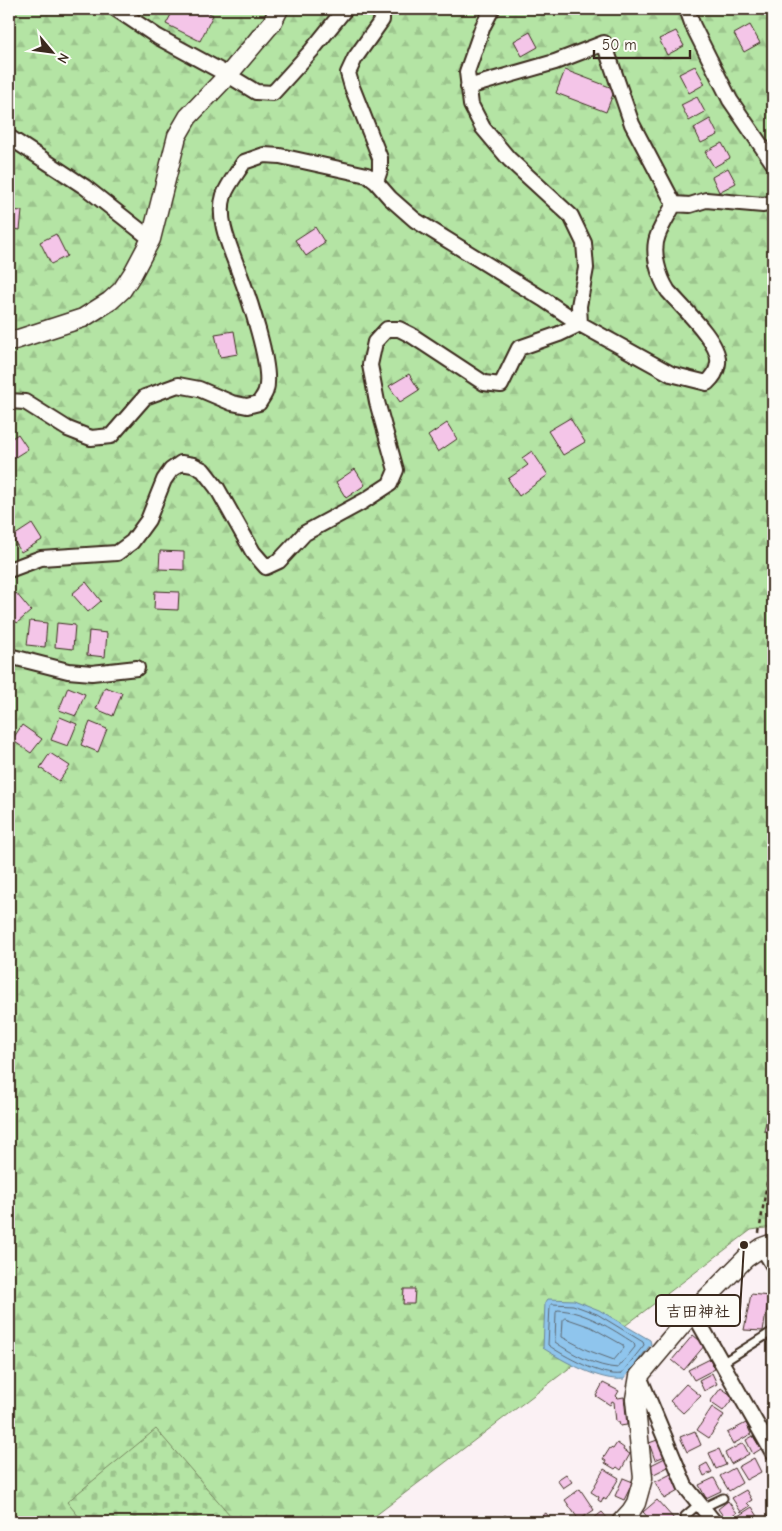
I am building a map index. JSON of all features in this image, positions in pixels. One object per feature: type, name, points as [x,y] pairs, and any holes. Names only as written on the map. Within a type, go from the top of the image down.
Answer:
[{"type":"street","points":[[116,9],[158,37],[256,92],[273,93],[312,50],[345,9]]},
{"type":"street","points":[[9,342],[84,318],[110,302],[122,290],[134,273],[151,239],[177,136],[188,117],[228,75],[272,23],[279,9]]},
{"type":"street","points":[[376,182],[380,170],[380,158],[348,73],[354,58],[382,20],[382,9]]},
{"type":"street","points":[[492,9],[483,26],[467,72],[471,105],[483,128],[509,159],[572,216],[584,243],[586,268],[579,306],[580,324]]},
{"type":"street","points":[[687,9],[693,26],[730,100],[773,163]]},
{"type":"street","points":[[468,87],[555,62],[604,43],[632,124],[674,204]]},
{"type":"street","points":[[11,140],[85,187],[151,239]]},
{"type":"street","points":[[9,401],[25,402],[68,429],[91,438],[111,436],[145,397],[178,385],[199,389],[232,403],[247,406],[258,404],[266,390],[267,373],[256,320],[225,237],[223,213],[224,195],[244,162],[264,156],[280,156],[367,175],[415,220],[580,324],[671,374],[707,383],[714,376],[718,363],[717,354],[712,342],[668,292],[658,270],[657,237],[674,204]]},
{"type":"street","points":[[674,204],[690,205],[706,200],[763,205],[773,203]]},
{"type":"street","points":[[9,570],[41,558],[116,553],[132,542],[148,520],[164,480],[171,470],[181,463],[193,465],[203,470],[208,476],[217,488],[253,552],[266,567],[280,561],[304,533],[364,501],[390,484],[396,470],[377,402],[370,365],[375,342],[387,329],[411,334],[484,383],[501,385],[519,348],[559,334],[580,324]]},
{"type":"street","points":[[9,656],[68,671],[92,673],[137,668]]},
{"type":"street","points":[[630,1519],[642,1478],[635,1400],[638,1376],[693,1312],[746,1258],[764,1247],[773,1266]]},
{"type":"street","points":[[693,1312],[773,1453]]},
{"type":"street","points":[[638,1376],[685,1486],[714,1522]]},
{"type":"lane","points":[[722,1363],[773,1331]]},
{"type":"lane","points":[[686,1522],[685,1516],[701,1506],[723,1498]]},
{"type":"lane","points":[[771,1522],[773,1518]]},
{"type":"path","points":[[764,1247],[756,1248],[773,1144]]},
{"type":"green space","points":[[9,9],[773,9],[773,1227],[751,1230],[367,1522],[9,1522]]},
{"type":"green space","points":[[156,1429],[236,1522],[83,1522],[67,1502]]},
{"type":"water","points":[[548,1299],[574,1300],[599,1310],[650,1340],[651,1344],[624,1379],[604,1377],[582,1370],[543,1348],[545,1303]]},
{"type":"building","points":[[174,9],[200,9],[213,15],[200,41],[166,24]]},
{"type":"building","points":[[750,25],[760,43],[744,52],[734,34]]},
{"type":"building","points":[[676,31],[684,46],[667,55],[659,39]]},
{"type":"building","points":[[530,32],[538,47],[522,56],[514,41]]},
{"type":"building","points":[[695,66],[705,84],[689,93],[679,74]]},
{"type":"building","points":[[565,70],[615,89],[606,112],[556,93]]},
{"type":"building","points":[[697,97],[705,112],[689,121],[681,105]]},
{"type":"building","points":[[710,119],[718,135],[701,143],[694,128]]},
{"type":"building","points":[[722,143],[730,158],[714,167],[705,152]]},
{"type":"building","points":[[728,168],[736,183],[719,192],[712,177]]},
{"type":"building","points":[[9,210],[22,211],[20,230],[9,228]]},
{"type":"building","points":[[315,227],[325,243],[306,256],[295,240]]},
{"type":"building","points":[[56,234],[67,256],[51,264],[40,242]]},
{"type":"building","points":[[234,331],[238,354],[220,357],[215,334]]},
{"type":"building","points":[[409,374],[419,390],[400,402],[389,386]]},
{"type":"building","points":[[570,418],[585,442],[563,455],[548,431]]},
{"type":"building","points":[[447,423],[457,439],[438,452],[428,436]]},
{"type":"building","points":[[18,434],[28,449],[9,461],[9,440]]},
{"type":"building","points":[[532,451],[548,475],[519,496],[508,479],[528,465],[522,458]]},
{"type":"building","points":[[355,469],[365,485],[346,498],[336,482]]},
{"type":"building","points":[[32,524],[42,540],[21,552],[12,537]]},
{"type":"building","points":[[160,551],[184,552],[184,570],[159,569]]},
{"type":"building","points":[[86,582],[101,601],[88,612],[72,594]]},
{"type":"building","points":[[155,591],[179,592],[178,610],[154,609]]},
{"type":"building","points":[[16,593],[31,611],[17,623],[9,613],[9,599]]},
{"type":"building","points":[[30,621],[47,623],[45,647],[27,645]]},
{"type":"building","points":[[57,623],[75,625],[73,649],[55,647]]},
{"type":"building","points":[[9,624],[14,625],[12,649],[9,649]]},
{"type":"building","points":[[89,631],[107,633],[105,657],[87,655]]},
{"type":"building","points":[[68,687],[85,694],[76,716],[59,710]]},
{"type":"building","points":[[105,687],[122,693],[113,716],[96,709]]},
{"type":"building","points":[[60,717],[77,724],[68,746],[51,740]]},
{"type":"building","points":[[90,722],[107,729],[98,752],[81,745]]},
{"type":"building","points":[[22,725],[42,739],[31,753],[12,740]]},
{"type":"building","points":[[50,753],[70,766],[59,781],[40,768]]},
{"type":"building","points":[[770,1109],[773,1110],[773,1135],[769,1135],[770,1132],[764,1131]]},
{"type":"building","points":[[404,1289],[415,1289],[414,1304],[403,1304]]},
{"type":"building","points":[[751,1294],[769,1296],[763,1331],[744,1330]]},
{"type":"building","points":[[693,1335],[705,1345],[684,1370],[672,1360]]},
{"type":"building","points":[[710,1359],[715,1369],[694,1380],[688,1370]]},
{"type":"building","points":[[712,1373],[717,1384],[704,1391],[699,1380]]},
{"type":"building","points":[[603,1383],[619,1391],[616,1396],[618,1398],[624,1397],[627,1425],[620,1426],[619,1422],[616,1422],[614,1402],[612,1401],[610,1405],[596,1396]]},
{"type":"building","points":[[686,1384],[701,1396],[683,1413],[670,1401]]},
{"type":"building","points":[[721,1388],[734,1397],[723,1411],[710,1402]]},
{"type":"building","points":[[712,1407],[724,1415],[709,1438],[697,1430]]},
{"type":"building","points":[[746,1423],[751,1434],[733,1444],[727,1433]]},
{"type":"building","points":[[695,1431],[701,1445],[687,1452],[680,1437]]},
{"type":"building","points":[[753,1436],[761,1449],[753,1454],[746,1440]]},
{"type":"building","points":[[660,1439],[665,1456],[655,1460],[649,1443]]},
{"type":"building","points":[[617,1443],[630,1454],[621,1470],[605,1463],[606,1461],[603,1459],[610,1448],[613,1449]]},
{"type":"building","points":[[743,1443],[749,1454],[731,1464],[725,1453]]},
{"type":"building","points":[[719,1449],[726,1465],[716,1469],[709,1453]]},
{"type":"building","points":[[665,1458],[670,1466],[654,1474],[649,1466]]},
{"type":"building","points":[[754,1458],[761,1472],[746,1480],[738,1467]]},
{"type":"building","points":[[707,1463],[712,1472],[704,1476],[700,1467]]},
{"type":"building","points":[[734,1468],[742,1483],[729,1491],[720,1476]]},
{"type":"building","points":[[604,1469],[619,1478],[606,1500],[603,1498],[601,1502],[598,1500],[599,1497],[591,1492]]},
{"type":"building","points":[[566,1474],[572,1482],[563,1488],[557,1480]]},
{"type":"building","points":[[671,1474],[680,1490],[664,1499],[655,1482]]},
{"type":"building","points":[[623,1478],[633,1482],[624,1500],[615,1496]]},
{"type":"building","points":[[714,1478],[721,1491],[706,1498],[699,1485]]},
{"type":"building","points":[[580,1489],[594,1510],[579,1520],[565,1500]]},
{"type":"building","points":[[746,1490],[752,1500],[747,1503],[750,1506],[741,1512],[732,1498]]},
{"type":"building","points":[[657,1500],[674,1519],[670,1522],[652,1522],[643,1512]]},
{"type":"building","points":[[728,1501],[737,1513],[726,1520],[718,1509]]},
{"type":"building","points":[[752,1507],[759,1518],[752,1522],[738,1522],[735,1518]]},
{"type":"building","points":[[602,1512],[609,1520],[607,1522],[589,1522]]},
{"type":"building","points":[[546,1513],[552,1521],[533,1522]]},
{"type":"building","points":[[505,1515],[512,1522],[500,1520]]},
{"type":"place","name":"吉田神社","points":[[744,1245]]}]
